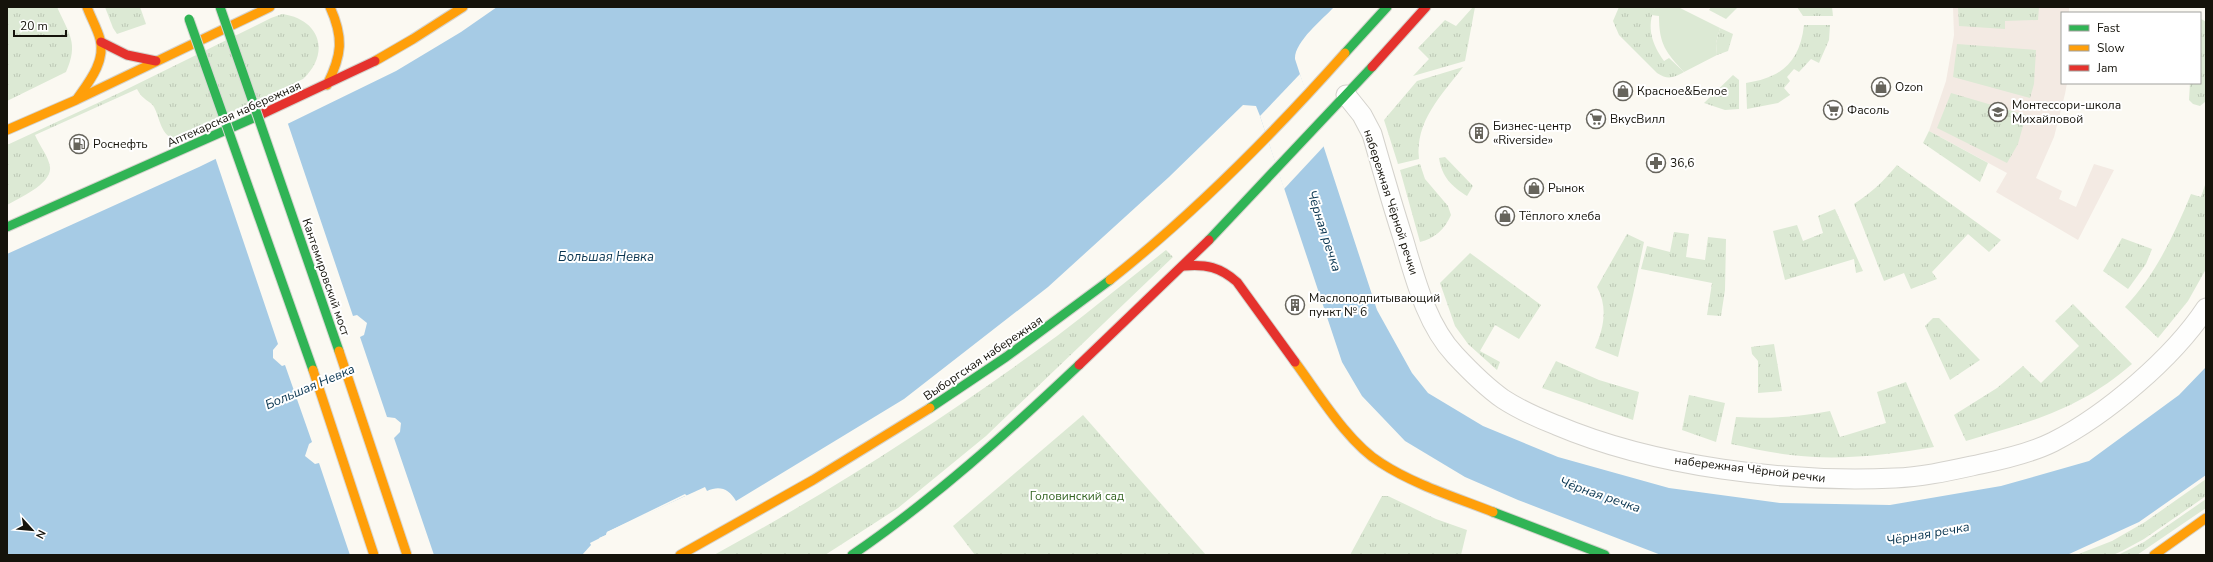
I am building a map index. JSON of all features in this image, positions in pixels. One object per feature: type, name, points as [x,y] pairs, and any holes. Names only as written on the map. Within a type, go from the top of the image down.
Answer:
[{"type":"main road","points":[[76,100],[95,71],[100,57],[101,42],[87,7]]},
{"type":"main road","points":[[185,7],[318,384],[374,555]]},
{"type":"main road","name":"Кантемировский мост","points":[[220,7],[407,555]]},
{"type":"main road","points":[[7,130],[76,100],[268,7]]},
{"type":"main road","points":[[324,7],[331,10],[339,29],[342,46],[339,63],[327,85]]},
{"type":"main road","name":"Аптекарская набережная","points":[[7,226],[173,155],[327,85],[403,44],[463,7]]},
{"type":"main road","name":"Выборгская набережная","points":[[680,555],[764,509],[899,429],[1050,327],[1186,216],[1267,138],[1387,7]]},
{"type":"main road","points":[[852,555],[881,536],[941,490],[1010,430],[1184,266],[1277,169],[1426,7]]},
{"type":"main road","points":[[101,42],[128,55],[156,61]]},
{"type":"main road","points":[[1184,266],[1213,265],[1229,274],[1237,282],[1332,413],[1352,438],[1380,463],[1426,486],[1605,555]]},
{"type":"main road","points":[[2154,555],[2206,518]]},
{"type":"street","name":"набережная Чёрной речки","points":[[1346,95],[1362,115],[1372,134],[1417,282],[1430,317],[1454,354],[1503,398],[1534,416],[1584,437],[1635,451],[1691,464],[1795,477],[1844,479],[1898,478],[1958,469],[2007,458],[2052,443],[2106,409],[2147,374],[2186,335],[2206,308]]},
{"type":"shaded area","name":"Монтессори-школа Михайловой","points":[[1953,7],[2069,7],[2069,12],[2061,12],[2061,84],[2067,84],[2065,94],[2054,137],[2036,178],[2062,191],[2059,199],[2076,207],[2094,164],[2114,170],[2078,240],[1996,192],[2007,173],[1929,131],[1946,81],[1954,35]]},
{"type":"green space","points":[[7,7],[57,7],[69,32],[72,53],[66,72],[7,101]]},
{"type":"green space","points":[[105,7],[140,7],[146,24],[117,34],[113,28]]},
{"type":"green space","points":[[1473,7],[1475,7],[1465,61],[1413,76],[1429,59],[1418,48],[1445,20],[1456,26]]},
{"type":"green space","points":[[1619,7],[1655,7],[1652,14],[1651,28],[1656,48],[1664,61],[1669,58],[1684,72],[1677,76],[1664,77],[1657,73],[1619,35],[1613,21]]},
{"type":"green space","points":[[1655,7],[1678,7],[1720,28],[1716,43],[1717,55],[1684,72],[1672,59],[1662,41],[1659,16],[1651,15]]},
{"type":"green space","points":[[1711,7],[1737,8],[1726,19],[1709,10]]},
{"type":"green space","points":[[1797,7],[1832,7],[1833,16],[1803,16]]},
{"type":"green space","points":[[1958,7],[2039,7],[2038,20],[2005,21],[2005,29],[1959,26]]},
{"type":"green space","points":[[282,14],[295,17],[305,23],[313,30],[317,39],[319,48],[317,59],[312,69],[303,79],[176,139],[167,135],[154,107],[137,89],[35,135],[48,159],[50,167],[49,173],[46,179],[34,190],[7,205],[7,145],[117,94]]},
{"type":"green space","points":[[2201,19],[2206,22],[2206,99],[2200,106],[2193,104],[2189,100],[2190,84],[2201,84]]},
{"type":"green space","points":[[1804,25],[1830,25],[1829,40],[1819,63],[1811,59],[1799,72],[1794,69],[1787,77],[1790,81],[1784,88],[1790,95],[1778,103],[1747,109],[1746,83],[1769,77],[1787,66],[1798,49],[1802,38]]},
{"type":"green space","points":[[1720,28],[1733,34],[1728,51],[1717,55],[1716,43]]},
{"type":"green space","points":[[1957,44],[2036,50],[2034,84],[2030,98],[1953,77]]},
{"type":"green space","points":[[1463,67],[1438,99],[1425,121],[1419,145],[1419,159],[1398,164],[1384,120],[1417,81]]},
{"type":"green space","points":[[1733,75],[1739,80],[1739,109],[1725,110],[1704,103]]},
{"type":"green space","points":[[1951,93],[2026,115],[2018,144],[2007,163],[1937,128]]},
{"type":"green space","points":[[1929,131],[1988,163],[1980,182],[1923,143]]},
{"type":"green space","points":[[1445,157],[1473,186],[1467,196],[1452,185],[1442,171],[1439,158]]},
{"type":"green space","points":[[1420,164],[1425,179],[1448,206],[1451,215],[1446,225],[1438,233],[1425,241],[1420,242],[1400,170]]},
{"type":"green space","points":[[1897,165],[2001,240],[1989,252],[1968,234],[1932,272],[1937,279],[1911,289],[1904,273],[1884,281],[1854,204],[1866,196]]},
{"type":"green space","points":[[2206,182],[2206,269],[2188,301],[2158,338],[2125,307],[2155,268],[2171,239],[2191,194],[2201,197]]},
{"type":"green space","points":[[1835,209],[1863,271],[1856,273],[1854,259],[1785,280],[1773,231],[1797,225],[1803,241],[1823,233],[1818,216]]},
{"type":"green space","points":[[1674,232],[1689,234],[1686,257],[1705,260],[1708,237],[1726,239],[1725,290],[1721,316],[1707,315],[1712,283],[1641,269],[1647,246],[1670,252]]},
{"type":"green space","points":[[1627,234],[1644,242],[1618,357],[1595,348],[1601,333],[1604,318],[1603,302],[1597,287]]},
{"type":"green space","points":[[2122,238],[2152,249],[2146,264],[2128,289],[2103,271]]},
{"type":"green space","points":[[1166,250],[1173,257],[986,436],[898,508],[825,555],[714,555],[846,478],[974,395],[1085,315]]},
{"type":"green space","points":[[1470,253],[1541,305],[1519,339],[1495,325],[1480,351],[1500,362],[1497,370],[1468,344],[1455,326],[1440,283]]},
{"type":"green space","points":[[2073,304],[2132,364],[2093,393],[2074,403],[2034,420],[1966,441],[1954,415],[1997,388],[2023,366],[2041,383],[2079,346],[2055,321]]},
{"type":"green space","points":[[1933,318],[1939,318],[1980,360],[1950,380],[1925,326]]},
{"type":"green space","points":[[1774,344],[1782,391],[1758,393],[1758,361],[1752,354],[1751,347]]},
{"type":"green space","points":[[1556,361],[1599,380],[1639,392],[1633,420],[1542,388]]},
{"type":"green space","points":[[1906,382],[1934,447],[1881,455],[1809,457],[1731,444],[1736,417],[1783,417],[1830,411],[1840,437],[1886,423],[1877,392]]},
{"type":"green space","points":[[1689,395],[1725,403],[1716,442],[1682,430]]},
{"type":"green space","name":"Головинский сад","points":[[1083,415],[1206,555],[975,555],[953,526]]},
{"type":"green space","points":[[2206,479],[2206,496],[2144,539],[2113,555],[2076,555],[2112,541],[2145,522]]},
{"type":"green space","points":[[1382,496],[1388,496],[1436,519],[1467,530],[1461,555],[1350,555]]},
{"type":"green space","points":[[2206,499],[2206,508],[2137,555],[2118,555],[2144,542]]},
{"type":"water","name":"Большая Невка","points":[[497,7],[1334,7],[1304,38],[1296,52],[1295,59],[1377,310],[1412,373],[1428,393],[1483,426],[1558,457],[1669,488],[1780,503],[1890,505],[2001,486],[2089,461],[2179,395],[2206,367],[2206,475],[2139,522],[2067,555],[1661,555],[1518,500],[1465,477],[1405,441],[1362,396],[1342,362],[1256,106],[1243,105],[1169,177],[1048,287],[904,399],[736,501],[724,489],[716,488],[707,491],[705,487],[607,532],[606,535],[590,543],[591,545],[582,555],[7,555],[7,254],[199,167],[396,71],[461,32]]},
{"type":"pier","points":[[1300,74],[1325,145],[1284,189],[1260,116]]},
{"type":"pier","points":[[287,121],[353,316],[357,315],[367,323],[364,335],[360,337],[387,417],[395,418],[401,423],[400,432],[394,438],[434,555],[350,555],[319,463],[315,464],[305,456],[309,444],[312,442],[285,365],[282,366],[273,358],[273,350],[278,344],[215,157]]},
{"type":"pier","points":[[693,493],[694,495],[688,497],[685,496],[608,533],[606,537],[600,540],[599,538],[606,535],[607,532],[685,494],[687,496]]},
{"type":"traffic: fast","points":[[220,7],[339,351]]},
{"type":"traffic: fast","points":[[1345,53],[1387,7]]},
{"type":"traffic: fast","points":[[189,19],[313,370]]},
{"type":"traffic: fast","points":[[1209,240],[1372,67]]},
{"type":"traffic: fast","points":[[7,227],[260,115]]},
{"type":"traffic: fast","points":[[930,408],[1006,357],[1110,280]]},
{"type":"traffic: fast","points":[[852,555],[882,534],[941,488],[1025,416],[1079,365]]},
{"type":"traffic: fast","points":[[1493,512],[1605,555]]},
{"type":"traffic: slow","points":[[77,99],[95,71],[101,55],[100,39],[87,7]]},
{"type":"traffic: slow","points":[[7,130],[76,100],[270,7]]},
{"type":"traffic: slow","points":[[327,85],[336,65],[339,46],[338,28],[330,7]]},
{"type":"traffic: slow","points":[[375,61],[463,7]]},
{"type":"traffic: slow","points":[[1110,280],[1173,227],[1232,172],[1290,114],[1345,53]]},
{"type":"traffic: slow","points":[[339,351],[407,555]]},
{"type":"traffic: slow","points":[[1295,362],[1334,417],[1369,454],[1381,463],[1408,478],[1493,512]]},
{"type":"traffic: slow","points":[[313,370],[374,555]]},
{"type":"traffic: slow","points":[[680,555],[813,480],[930,408]]},
{"type":"traffic: slow","points":[[2154,555],[2206,518]]},
{"type":"traffic: jam","points":[[1372,67],[1426,7]]},
{"type":"traffic: jam","points":[[101,42],[127,55],[156,61]]},
{"type":"traffic: jam","points":[[260,115],[375,61]]},
{"type":"traffic: jam","points":[[1079,365],[1209,240]]},
{"type":"traffic: jam","points":[[1184,266],[1206,266],[1225,273],[1237,282],[1295,362]]},
{"type":"place","name":"Ozon","points":[[1881,87]]},
{"type":"place","name":"Красное&Белое","points":[[1623,91]]},
{"type":"place","name":"Фасоль","points":[[1833,110]]},
{"type":"place","name":"Монтессори-школа Михайловой","points":[[1998,112]]},
{"type":"place","name":"ВкусВилл","points":[[1596,119]]},
{"type":"place","name":"Бизнес-центр «Riverside»","points":[[1479,133]]},
{"type":"place","name":"Роснефть","points":[[79,144]]},
{"type":"place","name":"36,6","points":[[1656,163]]},
{"type":"place","name":"Рынок","points":[[1534,188]]},
{"type":"place","name":"Тёплого хлеба","points":[[1505,216]]},
{"type":"place","name":"Маслоподпитывающий пункт № 6","points":[[1295,305]]},
{"type":"water label","name":"Чёрная речка","points":[[1324,231]]},
{"type":"water label","name":"Чёрная речка","points":[[1600,495]]},
{"type":"water label","name":"Чёрная речка","points":[[1928,534]]}]
